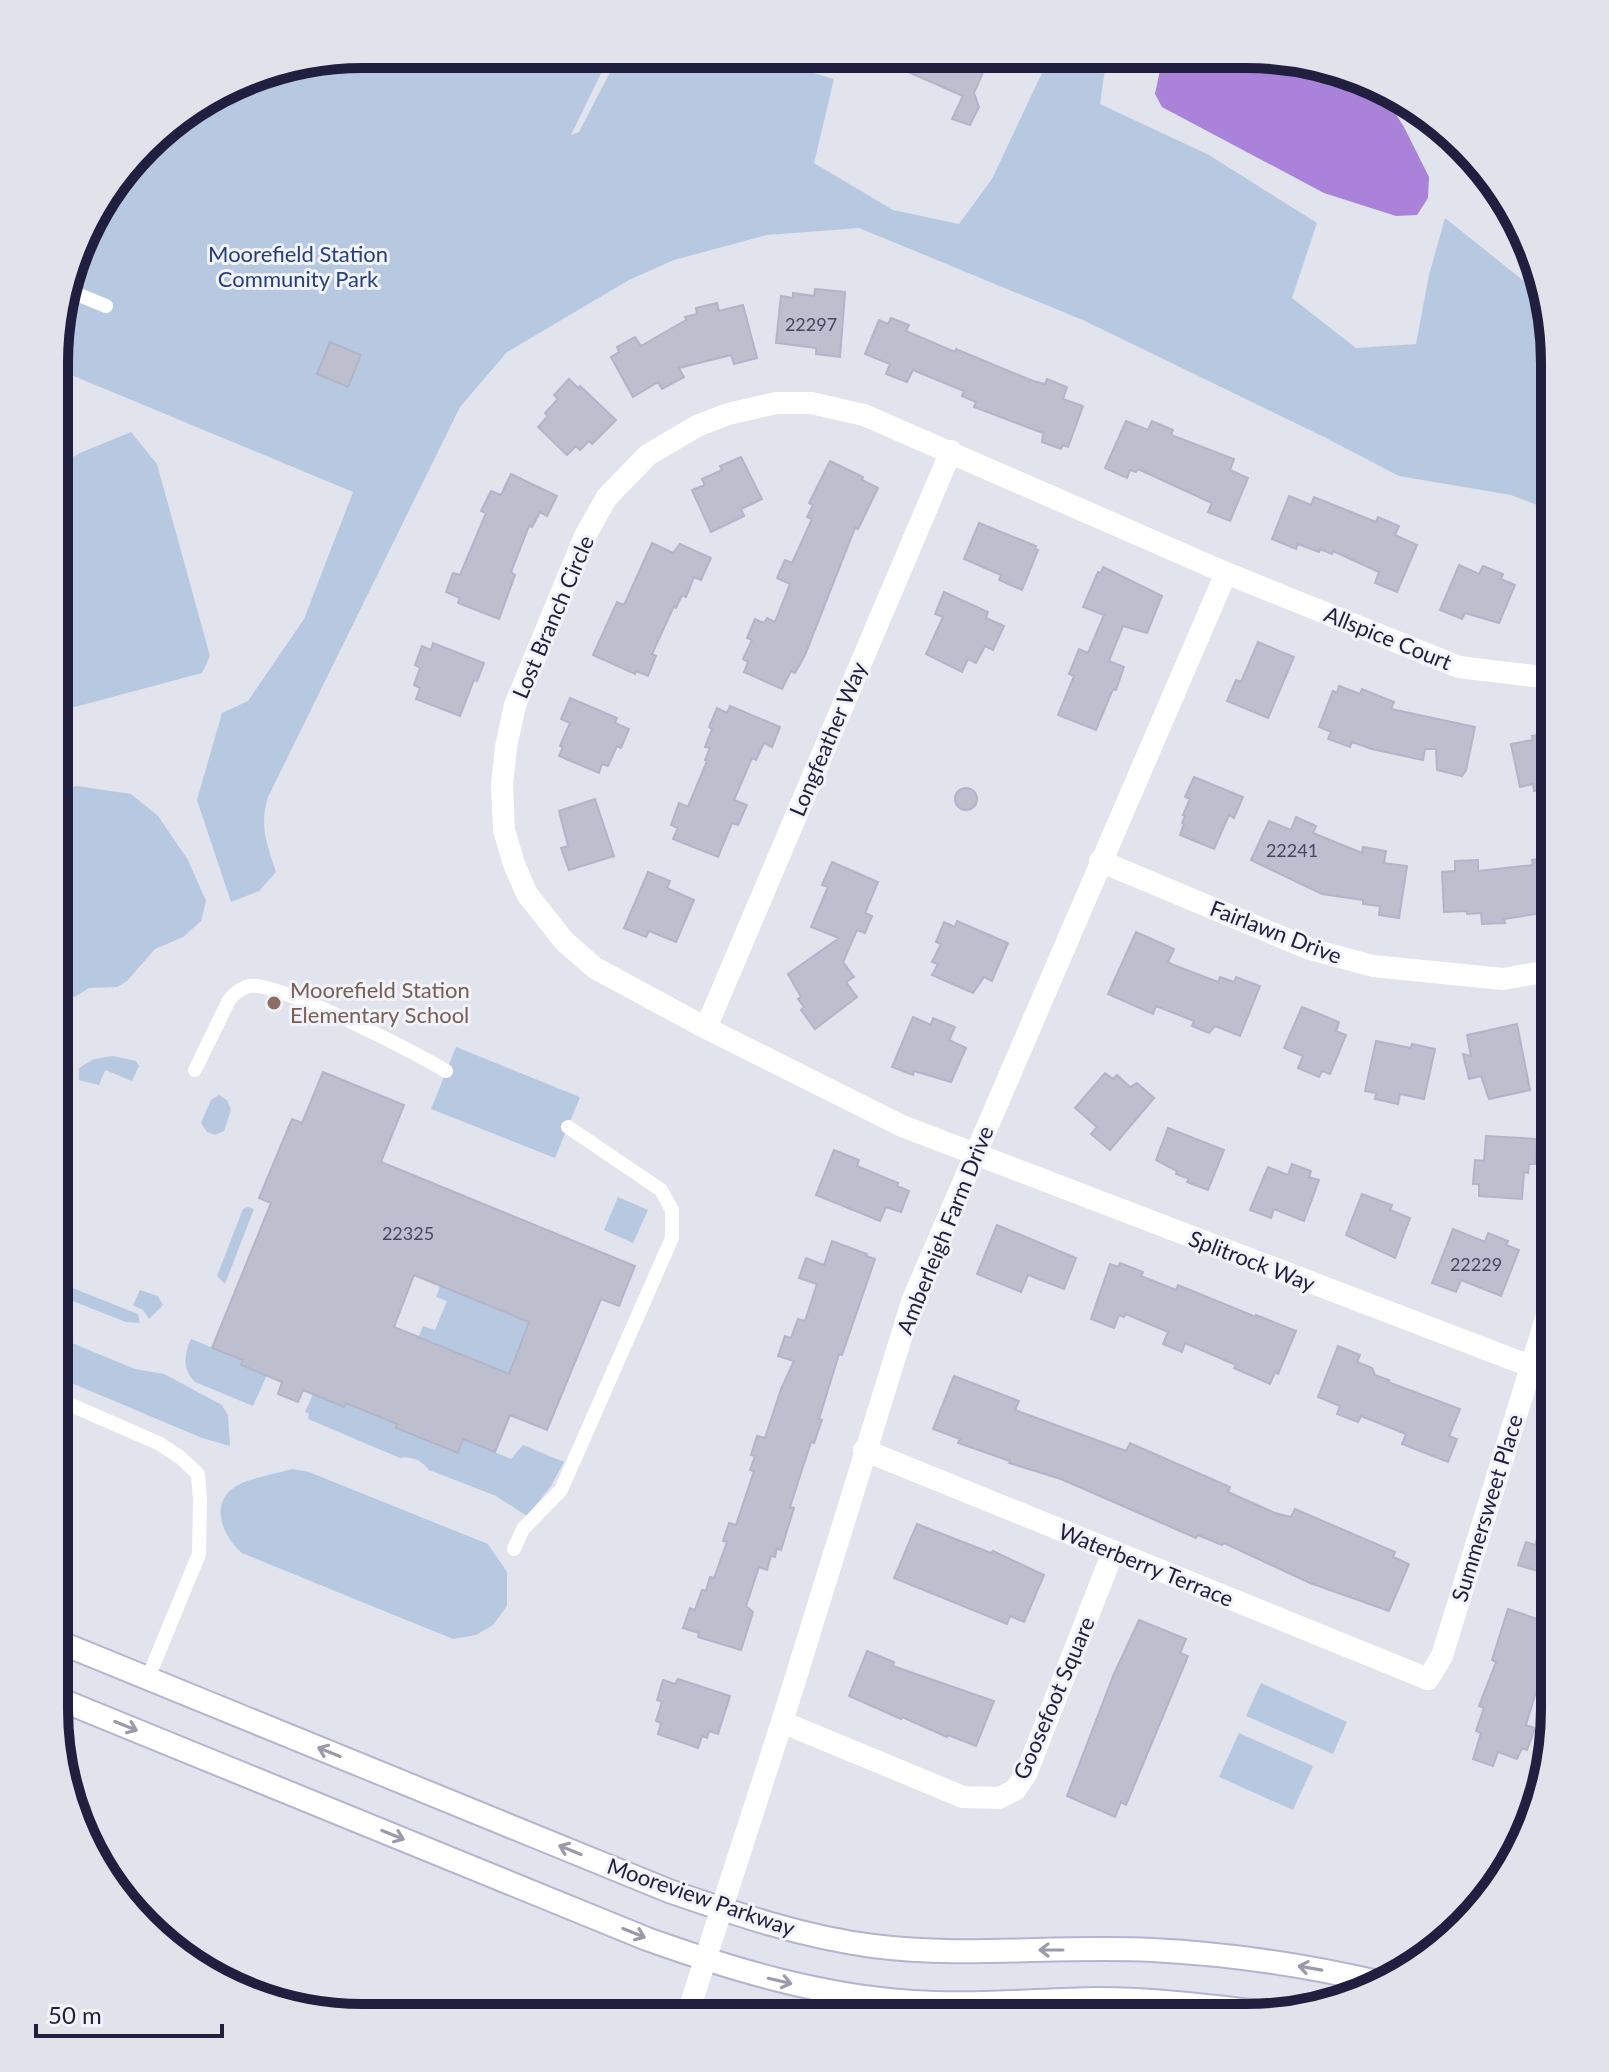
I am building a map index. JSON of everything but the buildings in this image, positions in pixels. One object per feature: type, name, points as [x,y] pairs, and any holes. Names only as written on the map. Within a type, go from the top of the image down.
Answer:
[{"type":"street","name":"Lost Branch Circle","points":[[975,1155],[889,1119],[706,1028],[595,968],[564,941],[527,894],[504,830],[502,785],[515,705],[585,536],[607,497],[648,455],[697,426],[759,406],[811,403],[864,415],[1226,573]]},
{"type":"street","name":"Longfeather Way","points":[[706,1028],[951,451]]},
{"type":"street","name":"Allspice Court","points":[[1226,573],[1459,667],[1541,677]]},
{"type":"street","name":"Amberleigh Farm Drive","points":[[691,2004],[913,1299],[1226,573]]},
{"type":"street","name":"Fairlawn Drive","points":[[1100,861],[1310,949],[1373,966],[1503,979],[1541,972]]},
{"type":"street","name":"Splitrock Way","points":[[975,1155],[1530,1366]]},
{"type":"street","name":"Summersweet Place","points":[[1428,1679],[1442,1656],[1541,1332]]},
{"type":"street","name":"Waterberry Terrace","points":[[864,1450],[1428,1679]]},
{"type":"street","name":"Goosefoot Square","points":[[782,1722],[963,1797],[999,1798],[1015,1790],[1026,1774],[1113,1552]]},
{"type":"street","name":"Mooreview Parkway","points":[[68,1646],[669,1891],[819,1938],[876,1947],[966,1951],[1152,1950],[1289,1965],[1364,1980]]},
{"type":"street","points":[[68,1703],[705,1960],[774,1980],[842,1995],[915,2002],[1100,1999],[1194,2004]]},
{"type":"lane","points":[[76,294],[106,306]]},
{"type":"lane","points":[[195,1070],[229,1000],[248,986],[263,987],[313,1005],[418,1054],[446,1071]]},
{"type":"lane","points":[[514,1549],[523,1529],[561,1490],[672,1238],[672,1210],[661,1190],[568,1127]]},
{"type":"lane","points":[[68,1404],[158,1443],[180,1457],[198,1474],[201,1521],[199,1554],[148,1678]]},
{"type":"green space","name":"Moorefield Station Community Park","points":[[363,68],[604,68],[571,135],[579,132],[612,68],[797,68],[834,79],[814,163],[893,210],[959,224],[992,179],[1044,68],[1105,68],[1100,104],[1209,155],[1317,223],[1292,298],[1356,348],[1416,344],[1429,275],[1445,218],[1531,287],[1538,324],[1541,507],[1511,495],[1399,476],[1085,321],[859,228],[767,235],[674,260],[629,280],[507,352],[460,407],[268,797],[264,826],[276,872],[259,891],[231,902],[197,800],[222,713],[248,701],[304,619],[353,492],[68,374],[74,305],[90,250],[107,215],[141,168],[168,141],[215,107],[250,90],[286,78],[324,71]]},
{"type":"green space","points":[[131,432],[157,464],[210,656],[202,673],[68,709],[68,460]]},
{"type":"green space","points":[[77,786],[131,794],[158,816],[188,860],[206,901],[201,921],[183,937],[155,949],[127,981],[117,987],[89,988],[68,1001],[68,788]]},
{"type":"green space","points":[[456,1047],[580,1097],[555,1158],[431,1109]]},
{"type":"green space","points":[[113,1056],[136,1061],[139,1066],[132,1081],[105,1070],[99,1085],[79,1080],[79,1068],[94,1059]]},
{"type":"green space","points":[[219,1095],[227,1100],[231,1110],[224,1131],[215,1135],[207,1132],[201,1123],[211,1100]]},
{"type":"green space","points":[[618,1197],[648,1210],[633,1243],[604,1230]]},
{"type":"green space","points":[[243,1209],[254,1209],[225,1284],[217,1276]]},
{"type":"green space","points":[[68,1286],[138,1314],[140,1323],[126,1322],[68,1299]]},
{"type":"green space","points":[[440,1286],[529,1322],[509,1374],[419,1336],[423,1326],[435,1330],[447,1301],[436,1297]]},
{"type":"green space","points":[[140,1290],[158,1296],[163,1305],[149,1319],[143,1310],[133,1305]]},
{"type":"green space","points":[[191,1339],[243,1360],[241,1365],[267,1375],[253,1406],[195,1382],[188,1372],[186,1361]]},
{"type":"green space","points":[[68,1341],[135,1369],[164,1374],[222,1405],[228,1415],[230,1446],[202,1438],[68,1381]]},
{"type":"green space","points":[[313,1394],[346,1403],[457,1453],[463,1439],[511,1459],[523,1445],[564,1462],[551,1486],[527,1516],[496,1496],[429,1470],[416,1460],[400,1458],[308,1419],[309,1414],[305,1412]]},
{"type":"green space","points":[[292,1469],[309,1472],[488,1544],[507,1572],[507,1606],[493,1625],[476,1635],[453,1639],[242,1553],[224,1528],[221,1519],[223,1500],[238,1485]]},
{"type":"green space","points":[[1261,1683],[1347,1722],[1333,1754],[1246,1716]]},
{"type":"green space","points":[[1239,1733],[1313,1766],[1293,1810],[1219,1777]]},
{"type":"shaded area","points":[[1160,68],[1285,71],[1323,78],[1359,90],[1390,105],[1429,177],[1428,198],[1417,215],[1396,216],[1324,193],[1162,107],[1155,94]]},
{"type":"place","name":"Moorefield Station Elementary School","points":[[274,1003]]}]
